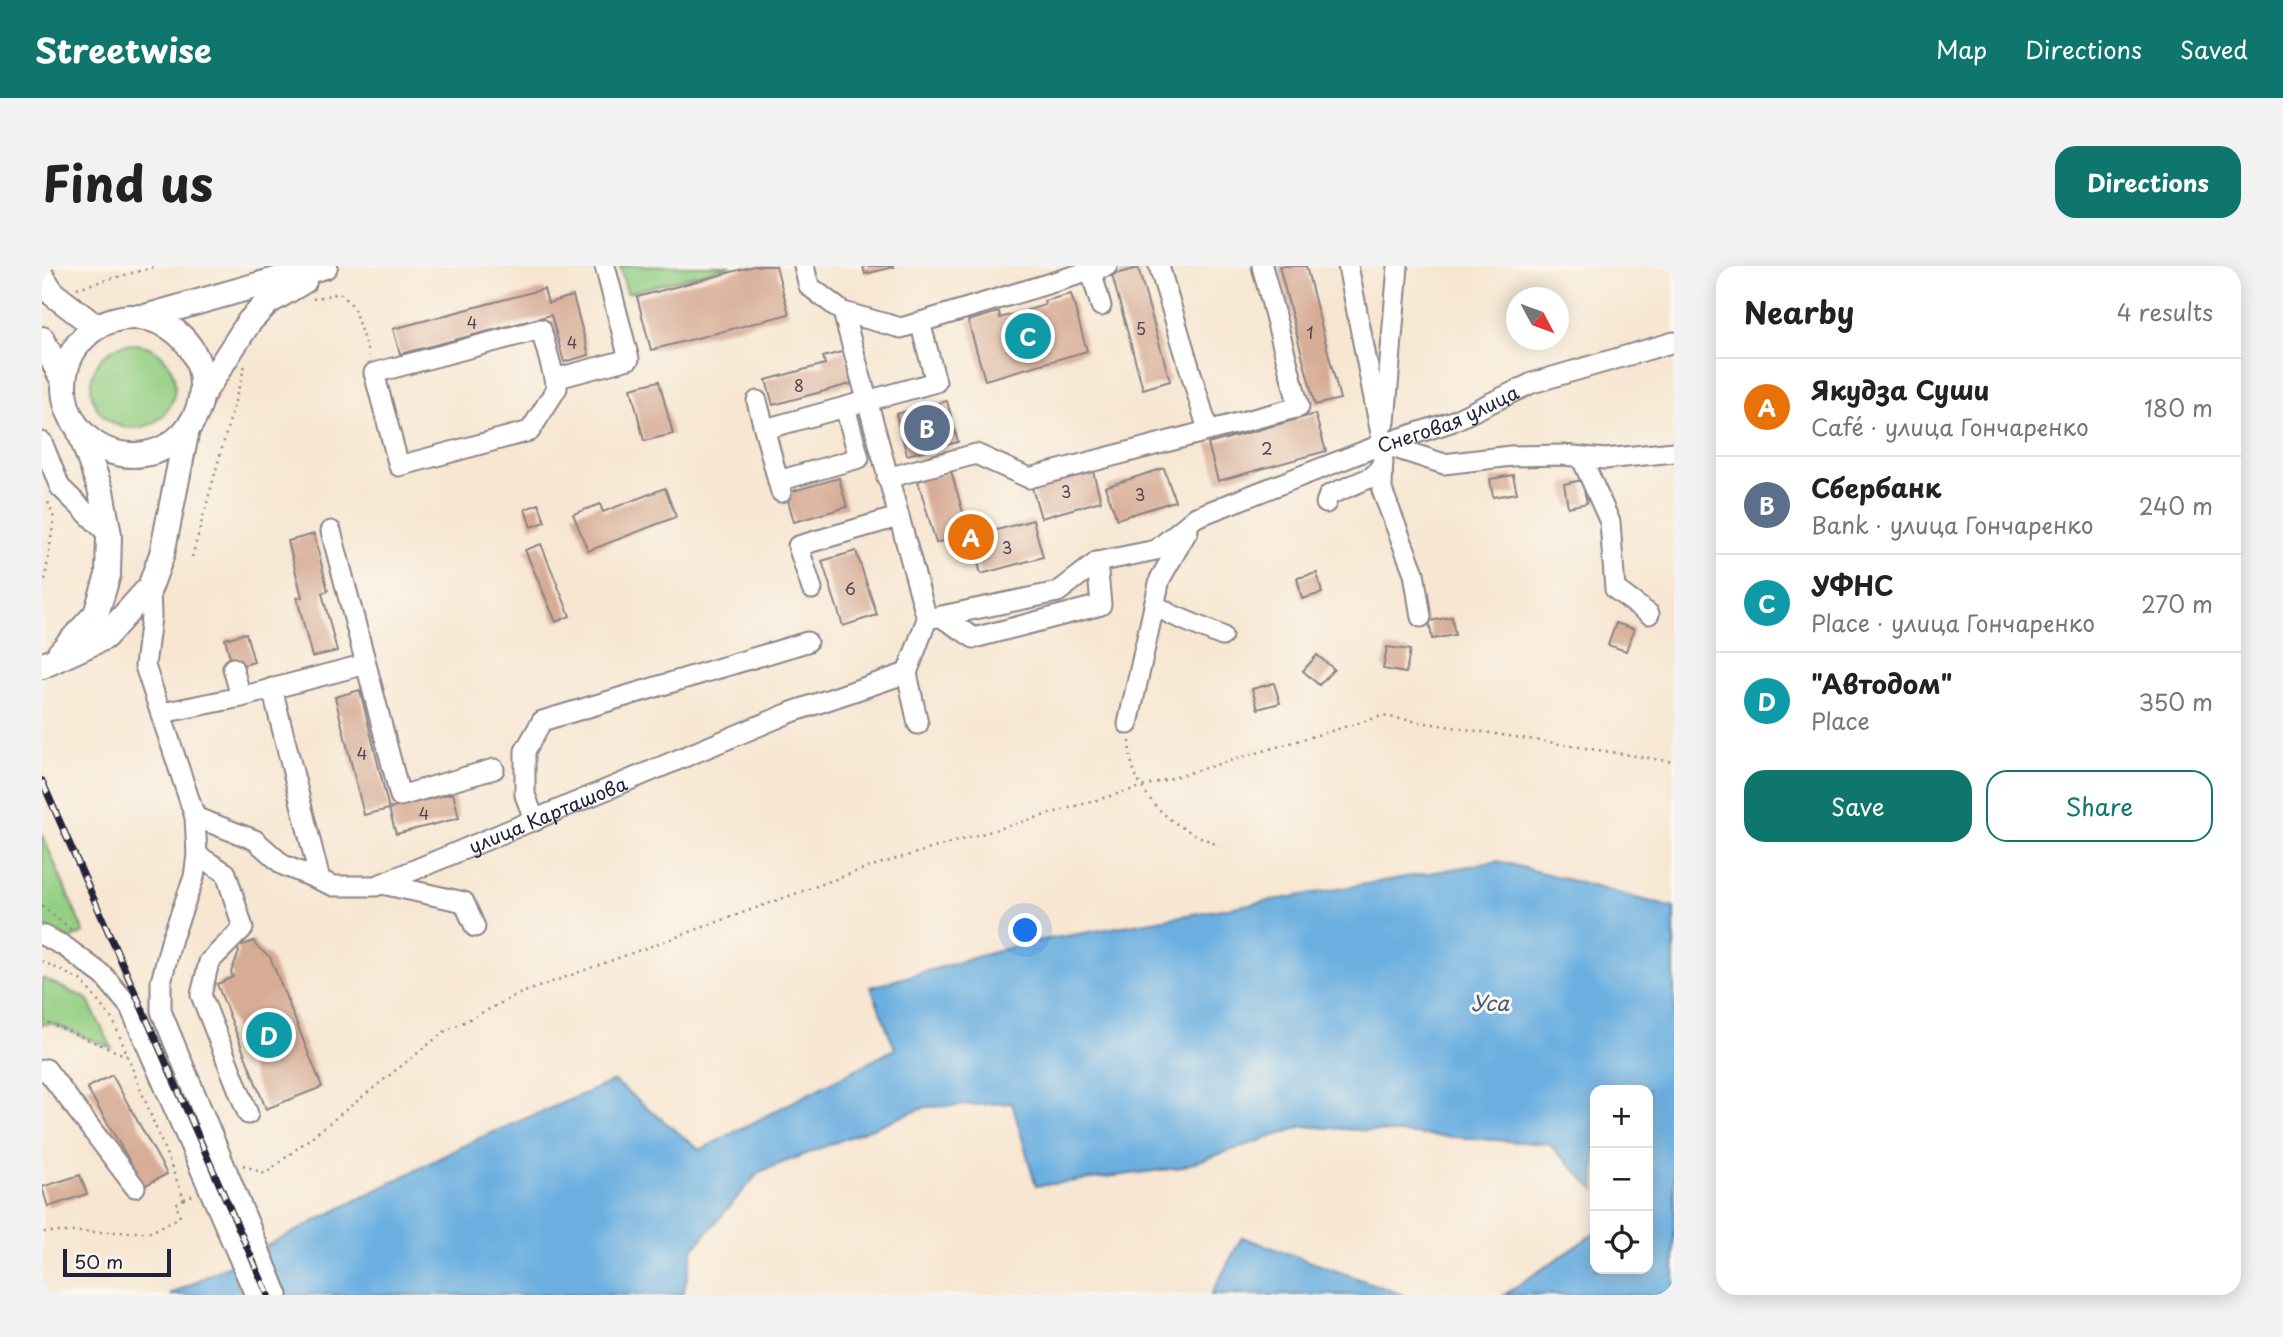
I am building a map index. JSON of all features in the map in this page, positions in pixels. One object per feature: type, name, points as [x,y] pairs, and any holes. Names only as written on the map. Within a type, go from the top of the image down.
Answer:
[{"type":"main road","points":[[47,664],[96,614],[107,575],[109,535],[101,491],[67,407],[64,382],[69,360],[80,342],[96,327],[111,320],[145,317],[327,266]]},
{"type":"main road","points":[[78,429],[93,443],[112,452],[132,455],[153,452],[172,443],[187,429],[197,413],[202,396],[249,322],[267,303],[327,266]]},
{"type":"main road","points":[[42,277],[53,294],[79,317],[96,327]]},
{"type":"main road","points":[[145,317],[165,324],[189,345],[202,374],[202,396]]},
{"type":"main road","points":[[42,339],[64,382]]},
{"type":"main road","points":[[47,664],[104,637],[150,587],[162,554],[187,429]]},
{"type":"street","points":[[554,379],[629,359],[605,266]]},
{"type":"street","points":[[804,266],[809,285],[844,312],[901,328],[1099,269],[1101,306]]},
{"type":"street","points":[[1159,266],[1208,430]]},
{"type":"street","points":[[887,478],[976,454],[1029,478],[1299,407],[1262,266]]},
{"type":"street","points":[[1326,503],[1329,495],[1374,476],[1383,454],[1348,266]]},
{"type":"street","points":[[1398,266],[1382,490],[1414,573],[1421,617]]},
{"type":"street","points":[[844,312],[919,589],[934,618],[974,638],[1101,605],[1097,562]]},
{"type":"street","points":[[765,429],[936,382],[920,322]]},
{"type":"street","points":[[541,329],[557,388],[530,431],[399,466],[374,373],[541,329]]},
{"type":"street","name":"Снеговая улица","points":[[1383,454],[1532,383],[1674,342]]},
{"type":"street","points":[[757,401],[779,487],[859,458],[845,407]]},
{"type":"street","points":[[42,442],[61,488],[109,535]]},
{"type":"street","name":"Снеговая улица","points":[[1383,454],[1444,464],[1511,456],[1605,459],[1674,452]]},
{"type":"street","points":[[934,618],[1058,592],[1097,562],[1156,550],[1196,517],[1383,454]]},
{"type":"street","points":[[1581,457],[1610,522],[1615,589],[1649,614]]},
{"type":"street","points":[[812,589],[798,546],[898,517]]},
{"type":"street","points":[[1128,724],[1160,579],[1196,517]]},
{"type":"street","points":[[331,531],[400,796],[494,769]]},
{"type":"street","points":[[150,587],[151,617],[145,666],[195,817],[197,855],[194,877],[172,938],[161,982],[161,1011],[278,1295]]},
{"type":"street","points":[[1154,604],[1170,614],[1222,636]]},
{"type":"street","points":[[918,724],[907,673],[934,618]]},
{"type":"street","points":[[535,821],[525,795],[525,751],[541,721],[807,642]]},
{"type":"street","points":[[162,713],[241,697],[366,664]]},
{"type":"street","points":[[233,668],[241,697]]},
{"type":"street","name":"улица Карташова","points":[[195,817],[256,840],[283,865],[334,886],[376,886],[792,712],[907,673]]},
{"type":"street","points":[[271,688],[320,880]]},
{"type":"street","points":[[197,855],[226,873],[243,928],[209,961],[201,995],[248,1114]]},
{"type":"street","points":[[382,884],[464,902],[475,927]]},
{"type":"street","points":[[42,935],[64,946],[104,976],[130,1007],[256,1295]]},
{"type":"street","points":[[42,1071],[46,1069],[135,1187]]},
{"type":"path","points":[[69,290],[158,266]]},
{"type":"path","points":[[314,299],[340,293],[353,306],[374,373]]},
{"type":"path","points":[[192,557],[248,354]]},
{"type":"path","points":[[42,586],[54,518],[46,497]]},
{"type":"path","points":[[265,1174],[443,1032],[519,994],[869,867],[1382,716],[1674,762]]},
{"type":"path","points":[[42,961],[82,981],[114,1021],[184,1199]]},
{"type":"path","points":[[42,1020],[127,1056]]},
{"type":"path","points":[[42,1232],[150,1232],[180,1217],[176,1205],[194,1194]]},
{"type":"green space","points":[[620,266],[731,266],[627,293]]},
{"type":"green space","points":[[125,344],[141,344],[157,351],[168,362],[175,378],[172,402],[163,416],[141,428],[125,428],[109,421],[98,410],[91,394],[91,378],[98,362],[109,351]]},
{"type":"green space","points":[[42,834],[84,933],[70,939],[42,925]]},
{"type":"green space","points":[[42,978],[87,999],[112,1048],[51,1023],[42,1025]]},
{"type":"water","name":"Уса","points":[[1498,861],[1674,908],[1674,1295],[1504,1295],[1590,1236],[1590,1274],[1653,1274],[1653,1085],[1590,1085],[1590,1185],[1549,1144],[1304,1126],[1178,1168],[1036,1186],[1012,1103],[926,1107],[759,1172],[693,1249],[683,1295],[170,1295],[475,1140],[614,1081],[700,1150],[895,1049],[871,987],[1026,943]]},
{"type":"water","points":[[1242,1237],[1404,1295],[1211,1295]]},
{"type":"building","points":[[754,266],[776,266],[789,314],[651,350],[637,297]]},
{"type":"building","points":[[863,266],[893,266],[894,267],[865,274]]},
{"type":"building","points":[[1279,266],[1306,266],[1340,399],[1315,405]]},
{"type":"building","points":[[1138,268],[1170,381],[1143,389],[1112,275]]},
{"type":"building","points":[[544,289],[548,303],[573,296],[589,355],[564,362],[551,315],[400,354],[393,329]]},
{"type":"building","points":[[1071,294],[1087,351],[985,380],[968,321],[999,312],[1000,318]]},
{"type":"building","points":[[845,351],[854,383],[773,405],[766,380],[825,364],[823,357]]},
{"type":"building","points":[[659,381],[673,434],[644,441],[631,388]]},
{"type":"building","points":[[947,401],[958,442],[907,455],[896,414]]},
{"type":"building","points":[[1315,414],[1326,451],[1218,481],[1208,444]]},
{"type":"building","points":[[1091,464],[1101,501],[1041,518],[1030,481]]},
{"type":"building","points":[[1164,468],[1175,501],[1117,519],[1105,487]]},
{"type":"building","points":[[951,471],[969,533],[936,543],[918,481]]},
{"type":"building","points":[[1513,475],[1517,493],[1493,497],[1490,479]]},
{"type":"building","points":[[839,478],[847,507],[794,522],[786,493]]},
{"type":"building","points":[[1582,480],[1587,503],[1568,507],[1564,484]]},
{"type":"building","points":[[665,488],[676,517],[588,551],[573,514],[600,504],[603,512]]},
{"type":"building","points":[[539,504],[545,522],[531,527],[525,509]]},
{"type":"building","points":[[1033,520],[1043,557],[981,574],[971,537]]},
{"type":"building","points":[[314,534],[328,591],[322,593],[337,651],[312,657],[297,598],[302,597],[288,541]]},
{"type":"building","points":[[541,544],[570,616],[556,622],[525,550]]},
{"type":"building","points":[[856,551],[877,615],[843,626],[822,561]]},
{"type":"building","points":[[1317,573],[1322,593],[1302,599],[1297,578]]},
{"type":"building","points":[[1452,617],[1455,635],[1432,639],[1429,621]]},
{"type":"building","points":[[1616,623],[1634,629],[1626,651],[1608,645]]},
{"type":"building","points":[[246,633],[254,662],[233,668],[225,639]]},
{"type":"building","points":[[1387,647],[1410,650],[1406,673],[1383,669]]},
{"type":"building","points":[[1317,655],[1334,669],[1319,685],[1303,671]]},
{"type":"building","points":[[1274,683],[1280,703],[1258,709],[1252,689]]},
{"type":"building","points":[[360,690],[389,809],[364,815],[335,697]]},
{"type":"building","points":[[453,793],[459,818],[396,834],[389,809]]},
{"type":"building","points":[[254,941],[256,946],[270,957],[322,1087],[266,1109],[217,984],[233,977],[231,972],[239,952],[237,947]]},
{"type":"building","points":[[112,1075],[167,1174],[144,1186],[87,1088]]},
{"type":"building","points":[[80,1175],[87,1194],[48,1207],[42,1187]]},
{"type":"railway","points":[[42,781],[268,1295]]},
{"type":"place","name":"УФНС","points":[[1028,336]]},
{"type":"place","name":"Сбербанк","points":[[927,428]]},
{"type":"place","name":"Якудза Суши","points":[[971,537]]},
{"type":"place","name":"\"Автодом\"","points":[[269,1035]]}]
